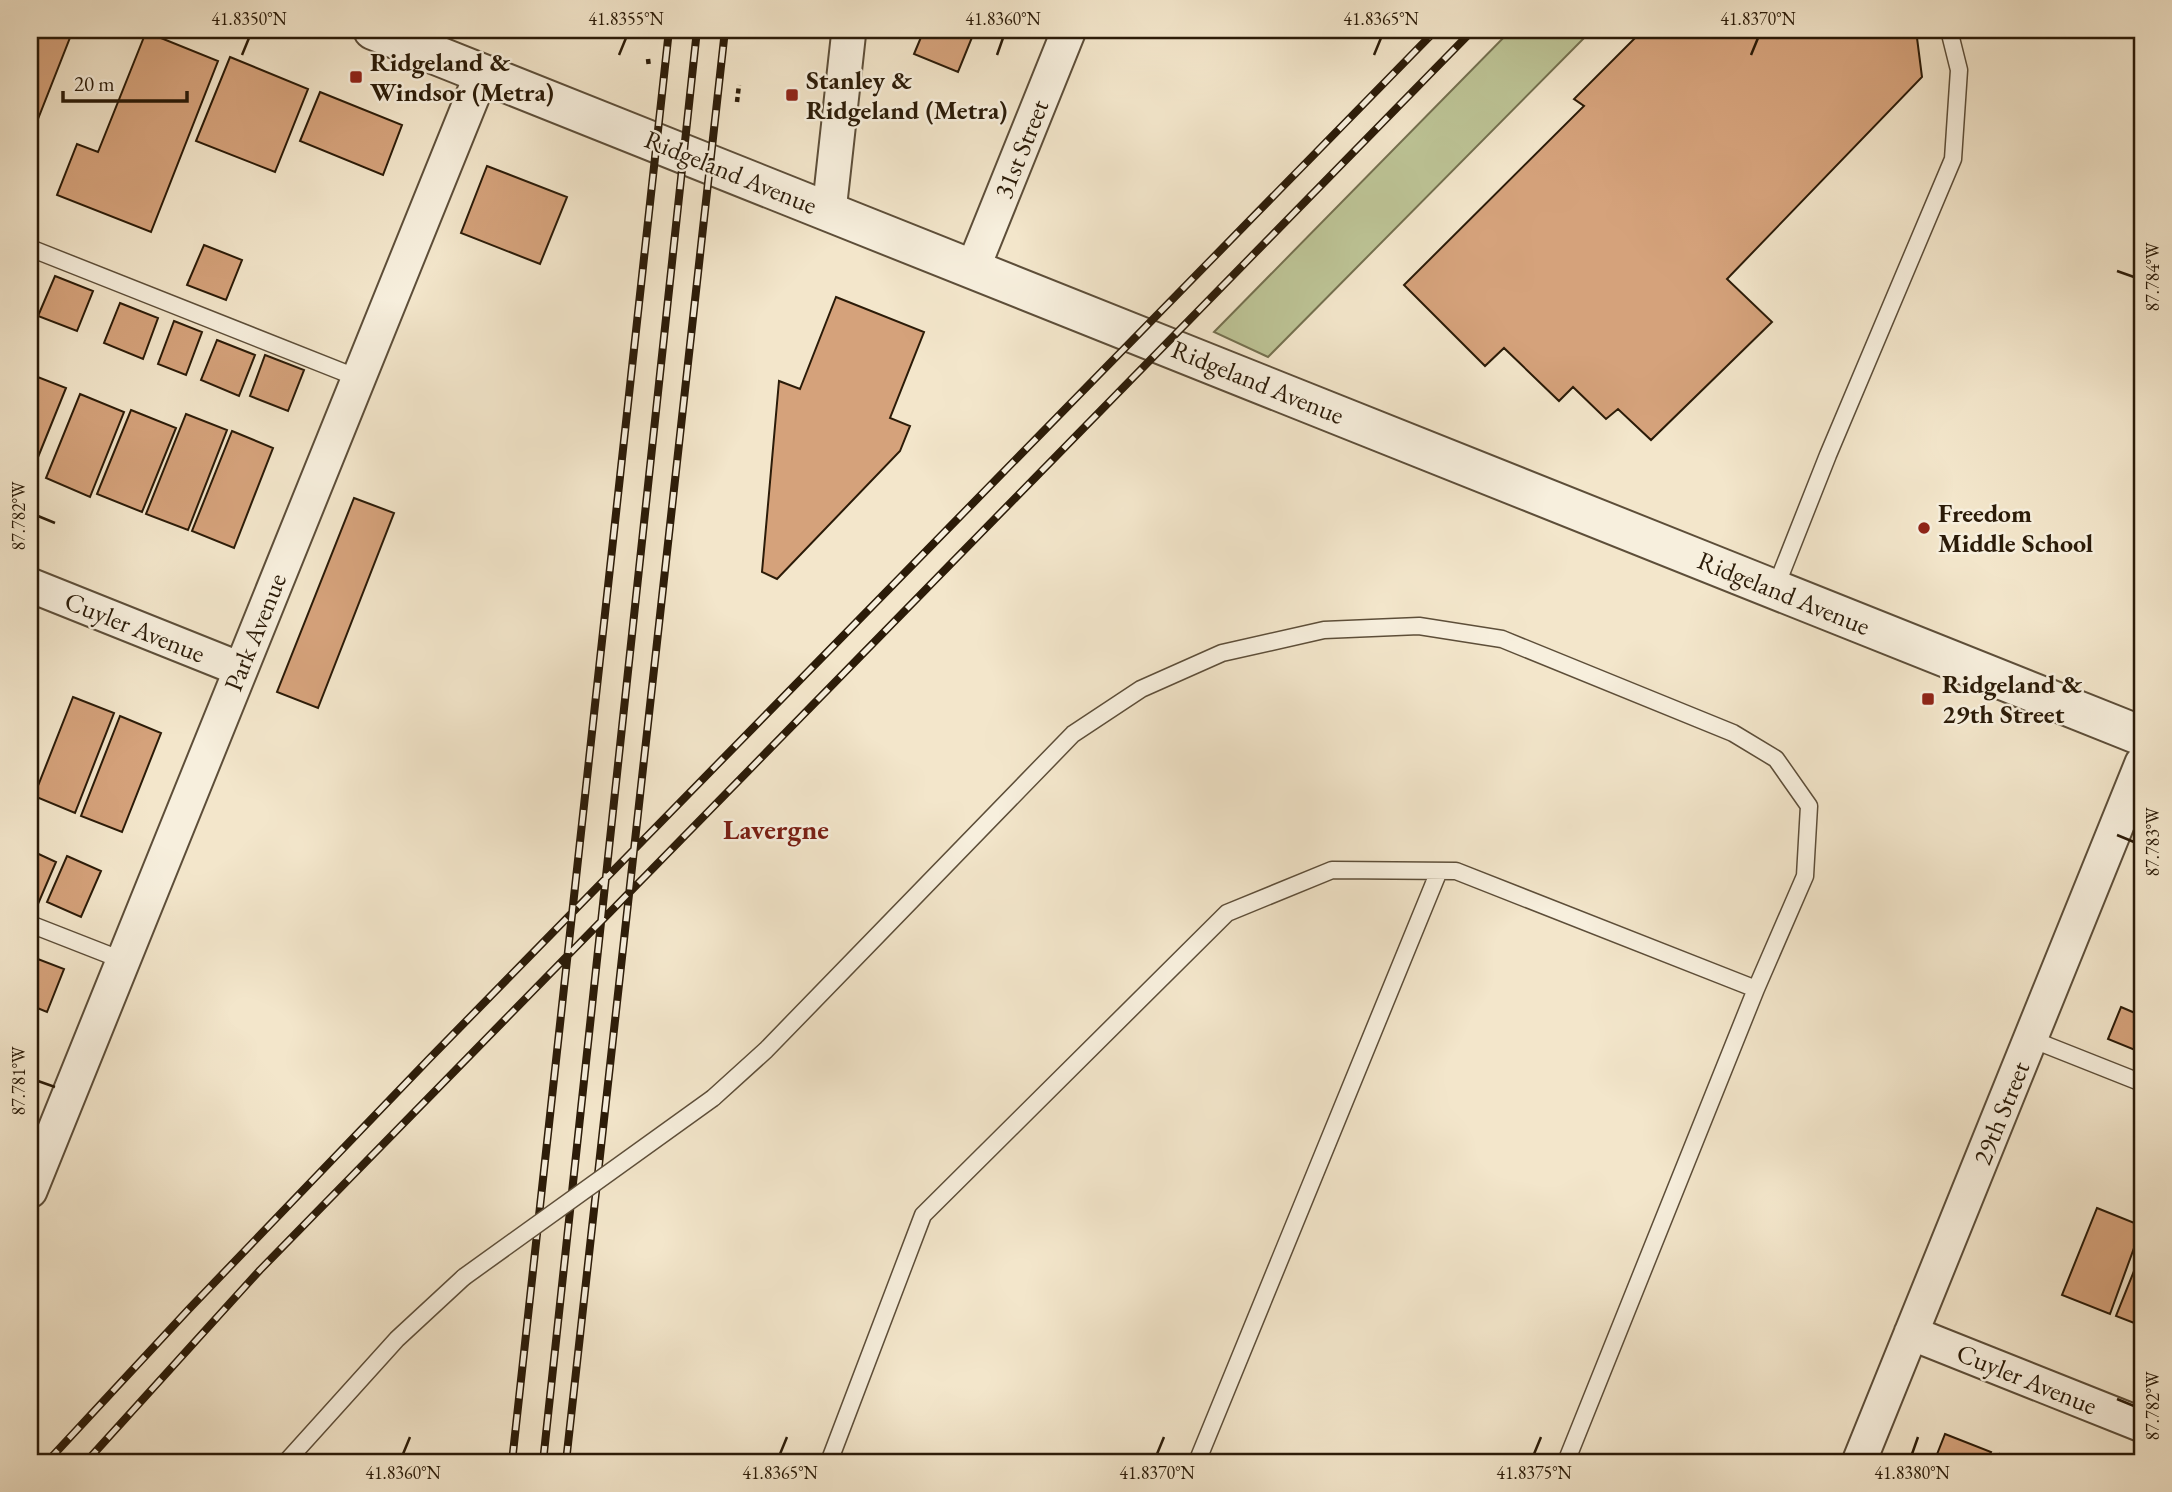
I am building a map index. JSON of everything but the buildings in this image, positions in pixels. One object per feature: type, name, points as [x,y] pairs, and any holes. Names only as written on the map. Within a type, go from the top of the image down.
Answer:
[{"type":"street","name":"Ridgeland Avenue","points":[[373,30],[435,41],[482,73],[2142,736]]},
{"type":"street","points":[[829,211],[849,30]]},
{"type":"street","name":"31st Street","points":[[973,268],[1069,30]]},
{"type":"street","name":"Park Avenue","points":[[30,1191],[482,73]]},
{"type":"street","name":"Cuyler Avenue","points":[[30,585],[240,669]]},
{"type":"street","name":"29th Street","points":[[1859,1462],[2142,763]]},
{"type":"street","name":"Cuyler Avenue","points":[[1912,1333],[2142,1425]]},
{"type":"lane","points":[[1775,589],[1828,455],[1953,159],[1959,70],[1949,30]]},
{"type":"lane","points":[[30,248],[358,379]]},
{"type":"lane","points":[[286,1462],[397,1339],[464,1278],[713,1098],[766,1050],[1073,734],[1141,689],[1222,653],[1324,630],[1419,626],[1502,639],[1733,733],[1776,759],[1809,806],[1805,876],[1756,989],[1566,1462]]},
{"type":"lane","points":[[829,1462],[923,1215],[1227,913],[1332,870],[1456,871],[1756,989]]},
{"type":"lane","points":[[1197,1462],[1439,871]]},
{"type":"lane","points":[[30,924],[122,960]]},
{"type":"lane","points":[[2031,1039],[2142,1083]]},
{"type":"path","points":[[648,59],[649,67]]},
{"type":"path","points":[[737,102],[739,85]]},
{"type":"green space","points":[[1511,30],[1592,30],[1268,357],[1214,332]]},
{"type":"railway","points":[[512,1462],[669,30]]},
{"type":"railway","points":[[543,1462],[697,30]]},
{"type":"railway","points":[[566,1462],[725,30]]},
{"type":"railway","points":[[47,1462],[189,1309],[429,1059],[1436,30]]},
{"type":"railway","points":[[86,1462],[260,1270],[1473,30]]},
{"type":"place","name":"Ridgeland & Windsor (Metra)","points":[[356,77]]},
{"type":"place","name":"Stanley & Ridgeland (Metra)","points":[[792,95]]},
{"type":"place","name":"Freedom Middle School","points":[[1924,528]]},
{"type":"place","name":"Ridgeland & 29th Street","points":[[1928,699]]},
{"type":"district","name":"Lavergne","points":[[776,829]]}]
